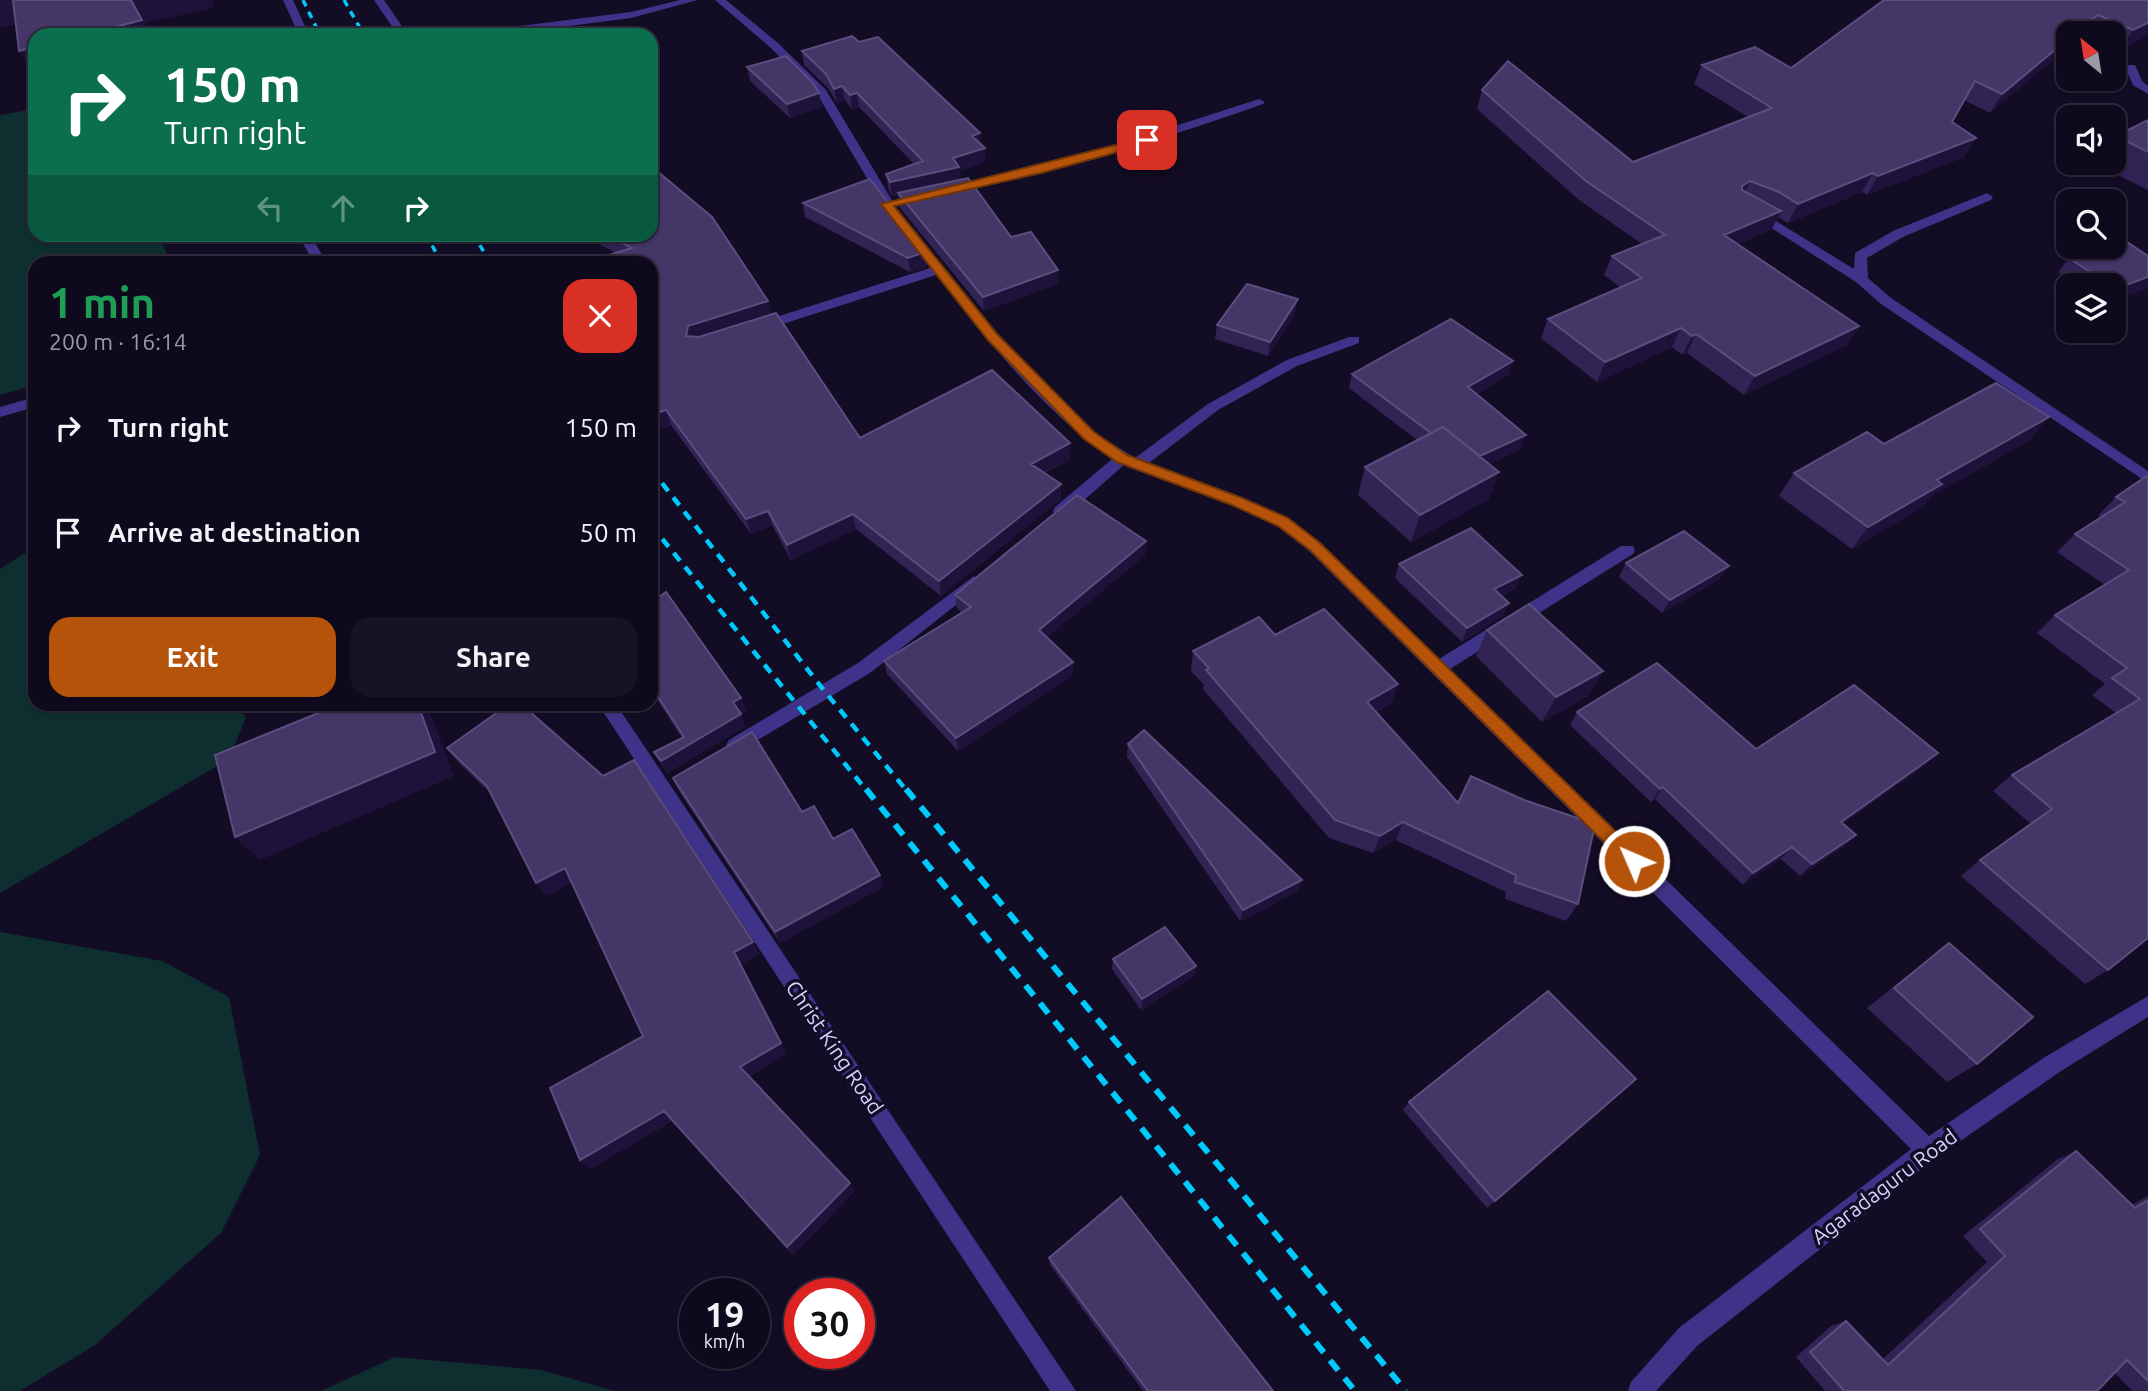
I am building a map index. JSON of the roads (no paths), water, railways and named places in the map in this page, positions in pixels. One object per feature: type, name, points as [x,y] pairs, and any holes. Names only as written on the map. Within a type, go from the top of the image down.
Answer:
[{"type":"street","points":[[288,0],[301,28]]},
{"type":"street","points":[[379,0],[398,28]]},
{"type":"street","points":[[528,28],[631,15],[693,0]]},
{"type":"street","points":[[720,0],[822,92],[939,270],[992,337],[1089,436],[1130,461],[1283,522],[1315,547],[1928,1150]]},
{"type":"street","points":[[2131,67],[2137,83],[2148,91]]},
{"type":"street","points":[[938,192],[1041,169],[1174,133],[1259,102]]},
{"type":"street","points":[[1861,279],[1860,256],[1898,234],[1987,197]]},
{"type":"street","points":[[1740,207],[1764,217],[1861,279],[1886,301],[2148,478]]},
{"type":"street","points":[[748,330],[939,270]]},
{"type":"street","points":[[1052,518],[1130,461],[1213,407],[1292,363],[1354,340]]},
{"type":"street","points":[[0,412],[28,404]]},
{"type":"street","points":[[1438,668],[1627,550]]},
{"type":"street","points":[[722,753],[864,668],[992,568]]},
{"type":"street","name":"Christ King Road","points":[[612,711],[669,785],[1064,1391]]},
{"type":"street","name":"Agaradaguru Road","points":[[1640,1391],[1688,1337],[1928,1150],[2053,1064],[2148,1006]]},
{"type":"railway","points":[[303,0],[317,28]]},
{"type":"railway","points":[[344,0],[360,28]]},
{"type":"railway","points":[[430,242],[438,256]]},
{"type":"railway","points":[[478,242],[486,256]]},
{"type":"railway","points":[[658,478],[826,693],[907,791]]},
{"type":"railway","points":[[658,534],[867,791]]},
{"type":"railway","points":[[866,789],[1355,1391]]},
{"type":"railway","points":[[906,789],[1406,1391]]}]
